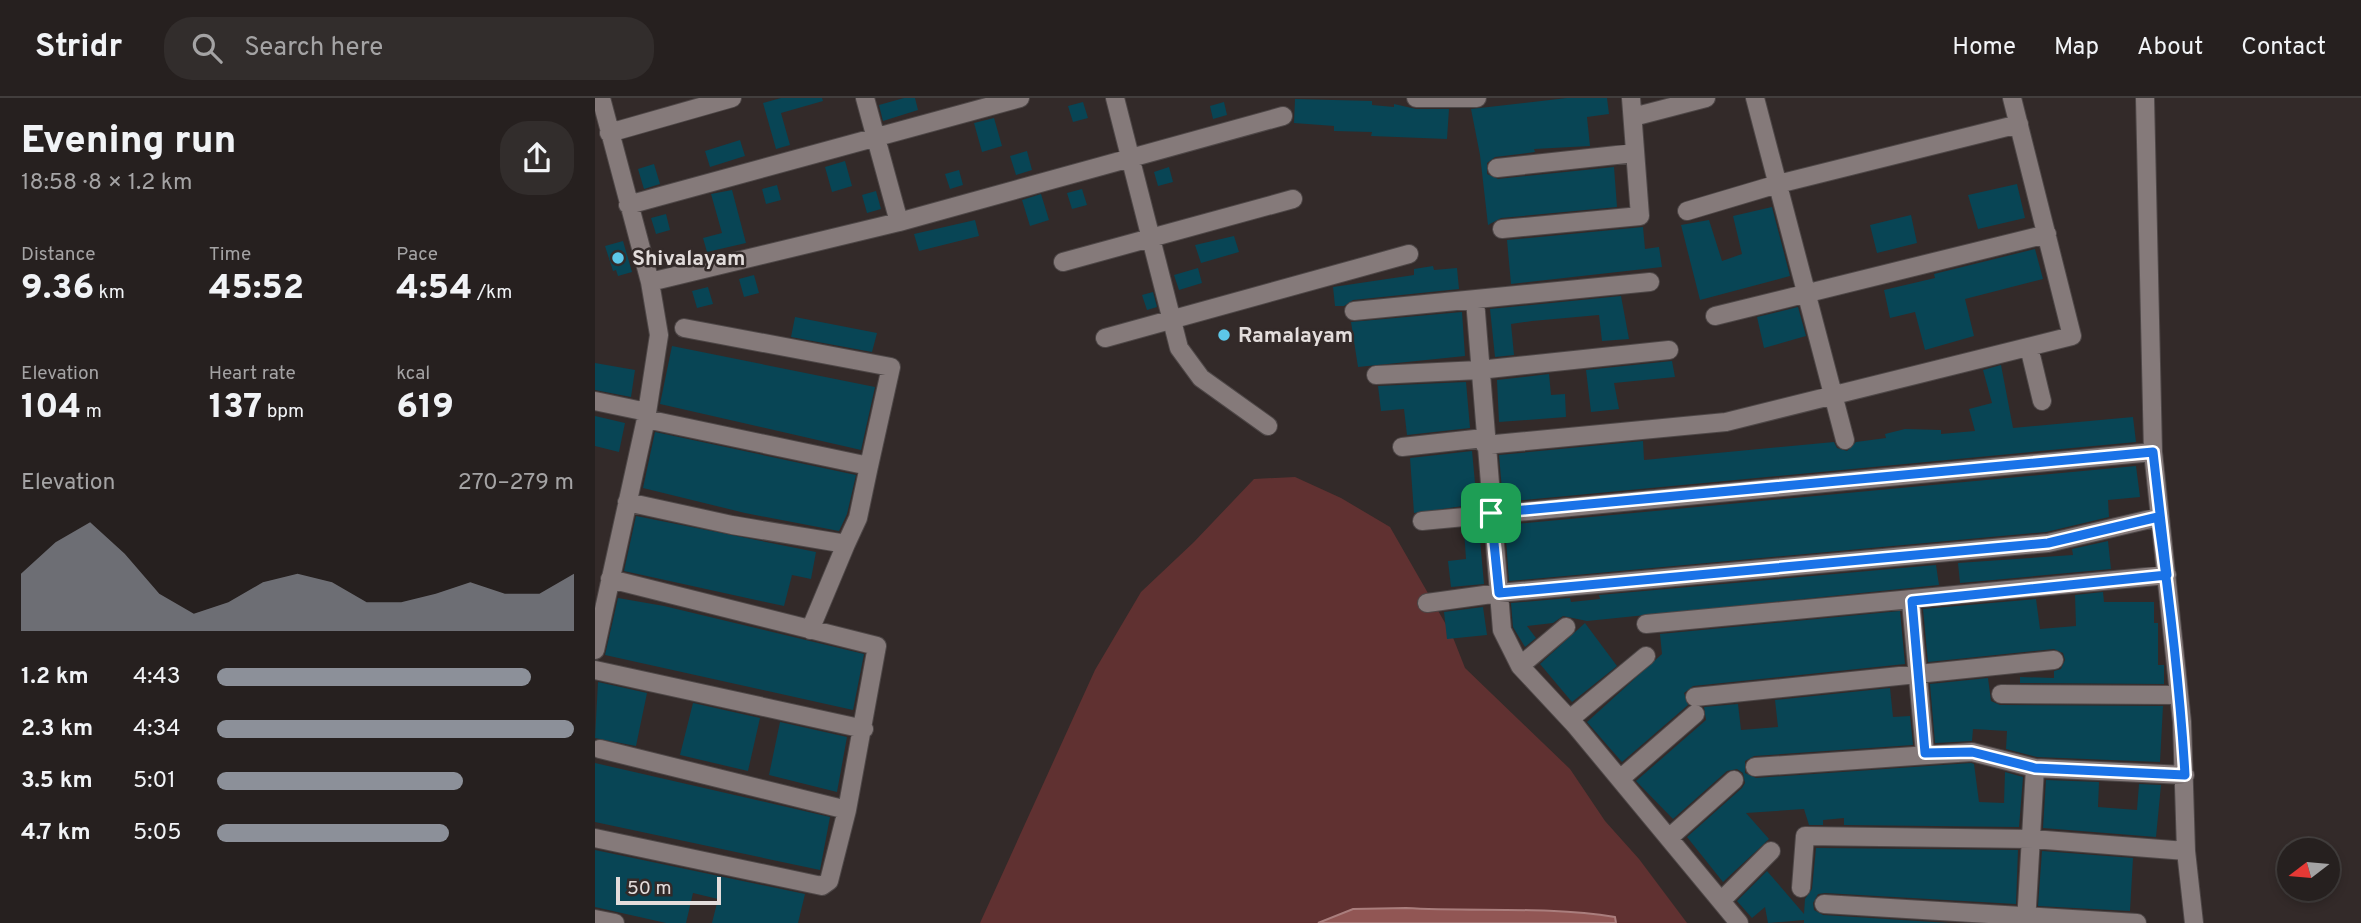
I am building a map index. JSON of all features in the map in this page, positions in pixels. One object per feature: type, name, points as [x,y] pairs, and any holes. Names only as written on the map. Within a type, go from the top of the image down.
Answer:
[{"type":"street","points":[[595,650],[646,415],[659,335],[650,282],[601,98]]},
{"type":"street","points":[[609,133],[733,98]]},
{"type":"street","points":[[865,98],[899,222]]},
{"type":"street","points":[[628,205],[1020,98]]},
{"type":"street","points":[[1115,98],[1179,348],[1201,378],[1268,426]]},
{"type":"street","points":[[1416,98],[1477,98]]},
{"type":"street","points":[[1501,229],[1640,216],[1630,98]]},
{"type":"street","points":[[1633,117],[1706,98]]},
{"type":"street","points":[[1755,98],[1845,440]]},
{"type":"street","points":[[1402,447],[1726,422],[2072,337],[2013,98]]},
{"type":"street","points":[[2145,98],[2153,452],[2179,695],[2185,775],[2186,851],[2194,923]]},
{"type":"street","points":[[650,282],[899,222],[1283,116]]},
{"type":"street","points":[[1687,211],[1778,184],[2019,124]]},
{"type":"street","points":[[1497,168],[1635,153]]},
{"type":"street","points":[[1063,262],[1293,199]]},
{"type":"street","points":[[1715,316],[2047,234]]},
{"type":"street","points":[[1105,338],[1409,254]]},
{"type":"street","points":[[1354,312],[1650,282]]},
{"type":"street","points":[[1475,300],[1502,630],[1520,666],[1570,719],[1739,923]]},
{"type":"street","points":[[684,328],[891,367],[858,518],[810,630]]},
{"type":"street","points":[[2029,347],[2042,401]]},
{"type":"street","points":[[1376,375],[1479,370],[1669,350]]},
{"type":"street","points":[[595,401],[869,466]]},
{"type":"street","points":[[1422,521],[2153,452]]},
{"type":"street","points":[[627,502],[846,544]]},
{"type":"street","points":[[1427,603],[1499,593],[2048,543],[2158,517]]},
{"type":"street","points":[[1646,624],[2167,575]]},
{"type":"street","points":[[595,838],[822,886],[829,881],[847,810],[864,729],[877,646],[610,579]]},
{"type":"street","points":[[1912,601],[1925,753]]},
{"type":"street","points":[[1520,666],[1566,627]]},
{"type":"street","points":[[1570,719],[1646,656]]},
{"type":"street","points":[[1619,779],[1695,706],[1920,674],[2054,660]]},
{"type":"street","points":[[595,670],[864,729]]},
{"type":"street","points":[[2001,694],[2179,695]]},
{"type":"street","points":[[600,749],[847,810]]},
{"type":"street","points":[[1755,767],[1925,753],[1972,752],[2035,768],[2185,775]]},
{"type":"street","points":[[2026,919],[2035,768]]},
{"type":"street","points":[[1670,837],[1734,780]]},
{"type":"street","points":[[1801,888],[1805,836],[2032,839],[2186,851]]},
{"type":"street","points":[[1721,901],[1770,851]]},
{"type":"street","points":[[1824,904],[2026,919],[2137,923]]},
{"type":"street","points":[[595,919],[614,923]]},
{"type":"shaded area","points":[[1295,477],[1341,498],[1390,527],[1452,635],[1465,668],[1570,769],[1605,821],[1639,859],[1687,923],[1616,923],[1615,917],[1406,908],[1353,909],[1318,923],[980,923],[1095,670],[1141,592],[1194,542],[1254,479]]},
{"type":"shaded area","points":[[1353,909],[1537,910],[1615,917],[1616,923],[1318,923]]},
{"type":"building","points":[[781,98],[822,98],[823,101],[781,113],[790,145],[776,149],[763,103]]},
{"type":"building","points":[[915,98],[918,110],[883,121],[879,105]]},
{"type":"building","points":[[1567,98],[1607,98],[1609,114],[1587,117],[1590,146],[1534,149],[1535,152],[1495,157],[1487,163],[1487,174],[1498,179],[1614,167],[1617,207],[1501,218],[1488,225],[1480,155],[1471,109]]},
{"type":"building","points":[[1295,99],[1372,101],[1372,105],[1394,107],[1394,104],[1416,109],[1449,109],[1447,139],[1371,136],[1372,132],[1334,131],[1334,126],[1294,123]]},
{"type":"building","points":[[1083,102],[1088,118],[1073,122],[1068,106]]},
{"type":"building","points":[[1224,102],[1227,115],[1213,119],[1210,106]]},
{"type":"building","points":[[994,118],[1002,146],[982,152],[974,123]]},
{"type":"building","points":[[740,140],[745,156],[710,167],[705,151]]},
{"type":"building","points":[[1027,151],[1032,170],[1016,175],[1010,156]]},
{"type":"building","points":[[845,161],[852,186],[832,192],[825,167]]},
{"type":"building","points":[[654,164],[660,184],[644,189],[638,169]]},
{"type":"building","points":[[1169,167],[1173,182],[1158,186],[1154,172]]},
{"type":"building","points":[[959,170],[963,185],[950,189],[945,174]]},
{"type":"building","points":[[2017,184],[2025,218],[1978,229],[1968,195]]},
{"type":"building","points":[[777,185],[781,200],[766,204],[762,189]]},
{"type":"building","points":[[1082,189],[1087,205],[1072,209],[1067,193]]},
{"type":"building","points":[[732,190],[746,243],[707,252],[703,238],[722,233],[711,194]]},
{"type":"building","points":[[876,191],[881,209],[867,213],[862,195]]},
{"type":"building","points":[[1041,194],[1049,220],[1030,226],[1022,200]]},
{"type":"building","points":[[1772,207],[1790,276],[1700,300],[1681,225],[1709,220],[1722,261],[1742,254],[1733,216]]},
{"type":"building","points":[[666,214],[670,230],[656,234],[651,218]]},
{"type":"building","points":[[1911,215],[1917,243],[1877,253],[1870,225]]},
{"type":"building","points":[[975,220],[979,236],[919,251],[914,234]]},
{"type":"building","points":[[1643,227],[1645,249],[1659,247],[1662,267],[1511,284],[1507,240]]},
{"type":"building","points":[[1234,236],[1239,252],[1201,263],[1195,245]]},
{"type":"building","name":"Shivalayam","points":[[623,241],[632,272],[618,276],[616,270],[613,271],[605,246]]},
{"type":"building","points":[[2035,249],[2043,279],[1965,299],[1974,336],[1925,350],[1915,312],[1890,318],[1884,290],[1935,278],[1934,274]]},
{"type":"building","points":[[1433,266],[1434,270],[1457,268],[1459,289],[1353,300],[1344,306],[1335,306],[1333,287],[1414,275],[1414,269]]},
{"type":"building","points":[[1198,268],[1202,283],[1179,290],[1174,275]]},
{"type":"building","points":[[754,275],[759,293],[744,297],[739,279]]},
{"type":"building","points":[[708,287],[713,304],[697,308],[692,291]]},
{"type":"building","points":[[1153,292],[1157,307],[1147,310],[1142,295]]},
{"type":"building","points":[[1621,296],[1629,339],[1602,341],[1599,315],[1532,321],[1511,324],[1514,355],[1495,357],[1490,309]]},
{"type":"building","points":[[1798,307],[1806,336],[1764,348],[1757,317]]},
{"type":"building","points":[[1462,312],[1465,356],[1358,367],[1351,322]]},
{"type":"building","points":[[795,317],[877,333],[872,352],[791,337]]},
{"type":"building","points":[[672,346],[875,387],[861,450],[660,404]]},
{"type":"building","points":[[1672,361],[1675,377],[1614,383],[1619,409],[1591,412],[1586,370]]},
{"type":"building","points":[[595,363],[635,370],[631,397],[595,390]]},
{"type":"building","points":[[2001,365],[2013,428],[2133,417],[2136,442],[1503,502],[1499,455],[1643,441],[1644,460],[1834,442],[1837,448],[1847,451],[1856,442],[1886,438],[1885,434],[1905,429],[1941,430],[1941,434],[1975,431],[1969,409],[1992,403],[1983,370]]},
{"type":"building","points":[[1549,374],[1551,395],[1565,394],[1566,417],[1499,422],[1497,380]]},
{"type":"building","points":[[1466,382],[1470,428],[1407,435],[1404,409],[1381,411],[1378,386]]},
{"type":"building","points":[[595,416],[625,423],[619,452],[595,446]]},
{"type":"building","points":[[655,432],[856,475],[847,514],[839,531],[745,513],[643,488]]},
{"type":"building","points":[[1472,451],[1477,504],[1414,513],[1410,458]]},
{"type":"building","points":[[2136,466],[2140,497],[2108,500],[2109,517],[2046,532],[1509,581],[1505,525]]},
{"type":"building","points":[[636,516],[816,552],[811,579],[792,575],[784,606],[624,571]]},
{"type":"building","points":[[1479,529],[1484,584],[1451,587],[1448,561],[1466,559],[1464,530]]},
{"type":"building","points":[[2108,541],[2111,569],[1960,583],[1958,563],[2073,555],[2072,549]]},
{"type":"building","points":[[1936,565],[1939,585],[1587,621],[1563,616],[1553,623],[1527,626],[1536,638],[1525,647],[1513,627],[1511,603],[1570,598],[1571,602],[1600,599],[1599,595]]},
{"type":"building","points":[[2103,592],[2104,602],[2154,602],[2154,623],[2158,623],[2158,665],[2164,665],[2164,684],[2020,683],[2020,677],[2054,678],[2054,671],[2061,669],[2065,660],[2063,653],[2054,649],[1928,662],[1923,609],[2036,599],[2040,629],[2076,626],[2075,595]]},
{"type":"building","points":[[618,598],[664,606],[864,654],[853,710],[605,655]]},
{"type":"building","points":[[1483,607],[1487,635],[1447,639],[1444,612]]},
{"type":"building","points":[[1900,611],[1905,664],[1693,686],[1684,693],[1688,705],[1622,762],[1587,722],[1662,654],[1660,634]]},
{"type":"building","points":[[1585,623],[1617,666],[1572,702],[1540,664]]},
{"type":"building","points":[[1988,678],[1991,701],[2000,705],[2163,706],[2160,762],[2037,757],[2006,749],[2007,731],[1973,729],[1972,741],[1935,743],[1930,684]]},
{"type":"building","points":[[598,682],[647,693],[636,746],[595,738]]},
{"type":"building","points":[[1890,688],[1893,717],[1910,716],[1913,745],[1754,756],[1745,761],[1745,773],[1756,778],[1971,763],[1974,764],[1979,802],[2004,803],[2005,772],[2023,777],[2019,827],[1844,825],[1844,818],[1823,820],[1823,825],[1809,825],[1804,809],[1746,813],[1769,839],[1723,882],[1687,837],[1742,788],[1745,783],[1743,773],[1737,769],[1727,771],[1673,819],[1636,781],[1706,720],[1704,707],[1738,704],[1741,730],[1778,727],[1775,700]]},
{"type":"building","points":[[693,703],[760,718],[748,771],[680,755]]},
{"type":"building","points":[[780,722],[847,737],[837,792],[769,775]]},
{"type":"building","points":[[595,763],[830,817],[820,870],[595,822]]},
{"type":"building","points":[[2046,780],[2099,782],[2098,807],[2137,810],[2139,784],[2161,785],[2156,837],[2043,828]]},
{"type":"building","points":[[1816,848],[2018,850],[2016,904],[1825,893],[1818,894],[1813,903],[1814,910],[1823,915],[1949,923],[1804,923],[1804,920],[1768,923],[1765,907],[1752,918],[1737,901],[1767,871],[1804,914],[1805,899],[1812,889]]},
{"type":"building","points":[[595,850],[805,894],[798,923],[712,923],[718,899],[693,893],[686,923],[666,923],[595,907]]},
{"type":"building","points":[[2042,851],[2133,858],[2130,911],[2038,906]]},
{"type":"place","name":"Shivalayam","points":[[618,258]]},
{"type":"place","name":"Ramalayam","points":[[1224,335]]},
{"type":"route","points":[[1491,513],[1499,593],[2048,543],[2158,517],[2167,575],[2185,775],[2035,768],[1972,752],[1925,753],[1912,601],[2167,575],[2158,517],[2153,452],[1491,513]]}]
